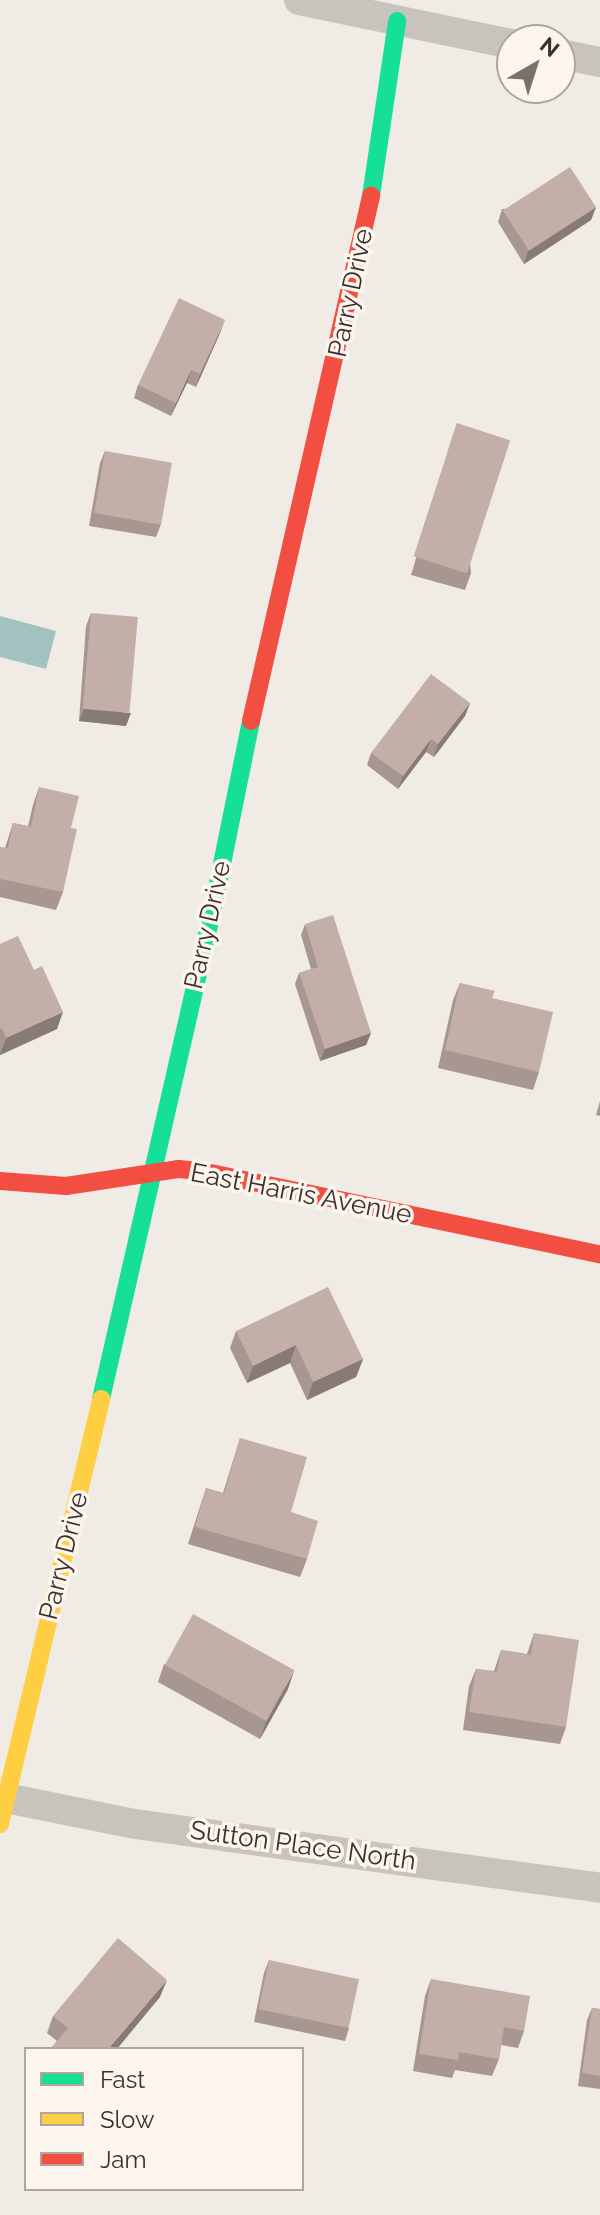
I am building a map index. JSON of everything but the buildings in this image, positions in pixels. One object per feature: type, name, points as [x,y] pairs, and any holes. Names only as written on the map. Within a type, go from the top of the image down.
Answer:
[{"type":"street","points":[[299,0],[496,41]]},
{"type":"street","name":"Parry Drive","points":[[3,1811],[213,908],[244,749],[366,225],[397,21]]},
{"type":"street","points":[[576,57],[600,62]]},
{"type":"street","name":"East Harris Avenue","points":[[0,1181],[66,1186],[152,1173],[201,1171],[600,1254]]},
{"type":"street","name":"Sutton Place North","points":[[3,1811],[135,1824],[600,1888]]},
{"type":"water","points":[[0,616],[56,631],[46,669],[0,657]]},
{"type":"traffic: fast","points":[[371,196],[397,21]]},
{"type":"traffic: fast","points":[[101,1399],[213,908],[251,721]]},
{"type":"traffic: slow","points":[[0,1824],[101,1399]]},
{"type":"traffic: jam","points":[[251,721],[371,196]]},
{"type":"traffic: jam","points":[[0,1181],[66,1186],[178,1169],[201,1171],[600,1254]]}]
